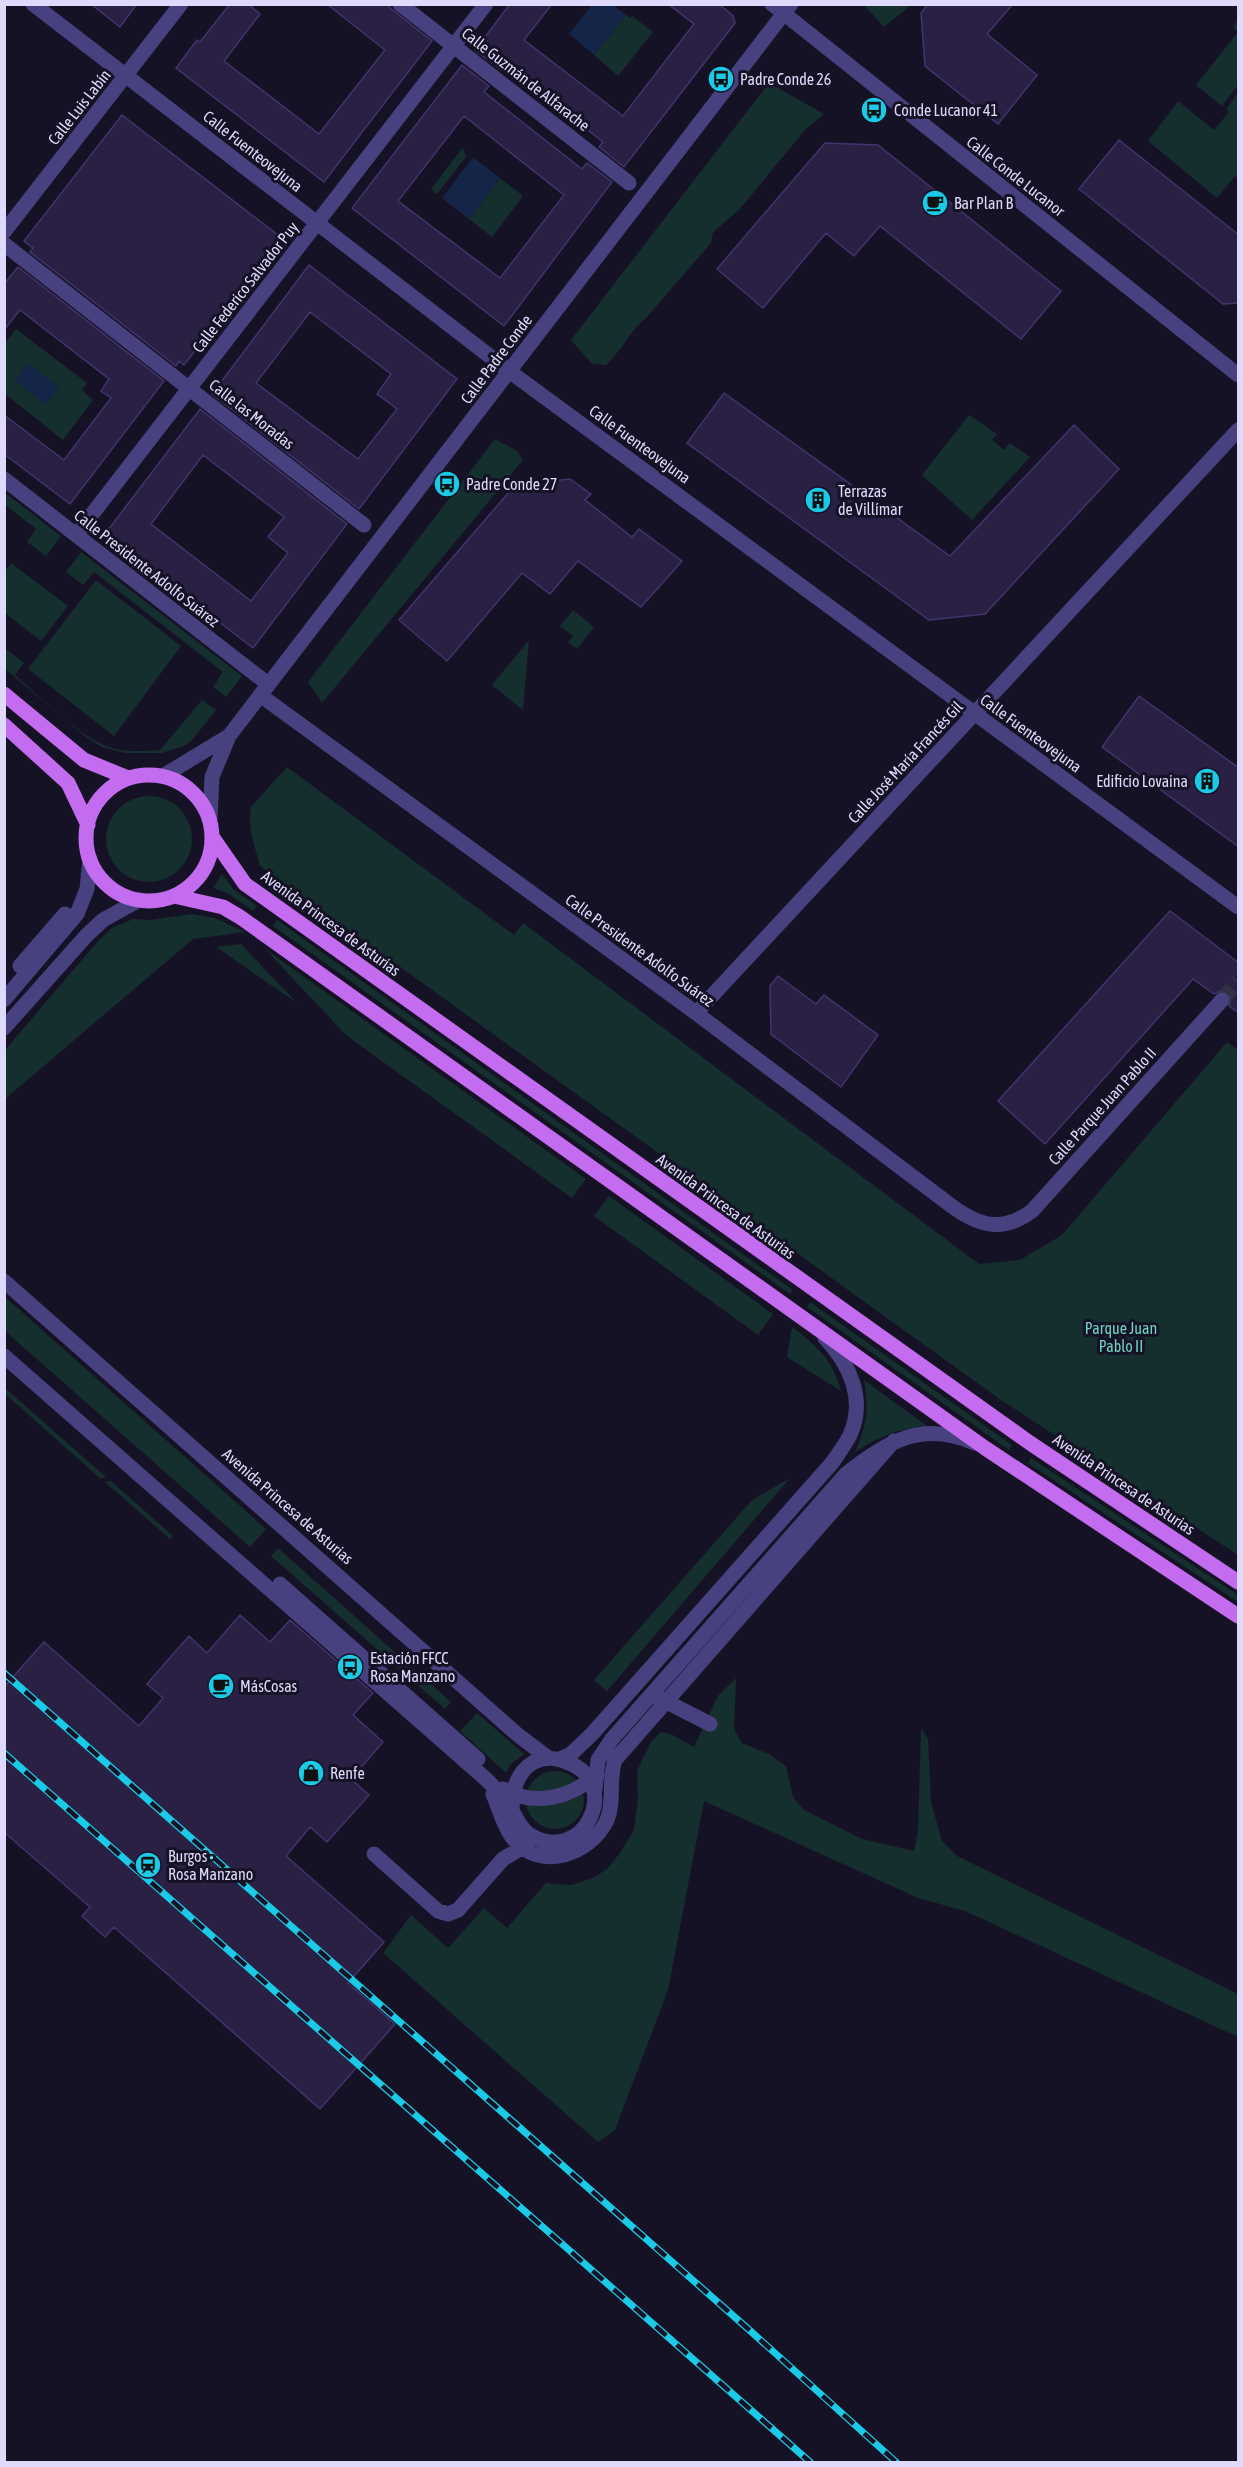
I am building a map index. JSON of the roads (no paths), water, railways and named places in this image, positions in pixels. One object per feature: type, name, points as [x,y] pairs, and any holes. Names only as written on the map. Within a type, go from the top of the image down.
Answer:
[{"type":"main road","points":[[4,694],[84,760],[128,778]]},
{"type":"main road","points":[[4,724],[68,783],[88,825]]},
{"type":"main road","points":[[145,774],[163,776],[183,784],[200,800],[210,819],[213,838],[210,856],[202,873],[190,886],[174,896],[157,901],[139,900],[118,892],[101,878],[90,859],[87,848],[88,825],[93,809],[114,785],[128,778],[145,774]]},
{"type":"main road","name":"Avenida Princesa de Asturias","points":[[213,838],[245,884],[1030,1443],[1239,1582]]},
{"type":"main road","points":[[174,896],[215,904],[240,917],[985,1448],[1239,1616]]},
{"type":"street","name":"Calle Fuenteovejuna","points":[[33,4],[509,371],[1236,907]]},
{"type":"street","name":"Calle Luis Labín","points":[[4,232],[181,4]]},
{"type":"street","name":"Calle Guzmán de Alfarache","points":[[400,4],[629,183]]},
{"type":"street","name":"Calle Federico Salvador Puy","points":[[76,535],[486,4]]},
{"type":"street","name":"Calle Padre Conde","points":[[210,819],[212,777],[229,735],[509,371],[782,8]]},
{"type":"street","name":"Calle Conde Lucanor","points":[[782,8],[1239,375]]},
{"type":"street","name":"Calle las Moradas","points":[[4,244],[364,525]]},
{"type":"street","name":"Calle José María Francés Gil","points":[[696,1014],[1239,430]]},
{"type":"street","name":"Calle Presidente Adolfo Suárez","points":[[4,479],[76,535],[264,690],[968,1218],[986,1224],[1002,1225]]},
{"type":"street","name":"Calle Padre Conde","points":[[163,776],[229,735]]},
{"type":"street","points":[[4,1000],[77,914],[87,889],[90,859]]},
{"type":"street","points":[[4,985],[87,889]]},
{"type":"street","points":[[4,1028],[86,936],[103,920],[139,900]]},
{"type":"street","name":"Calle Parque Juan Pablo II","points":[[1002,1225],[1020,1219],[1032,1211],[1222,1000]]},
{"type":"street","name":"Avenida Princesa de Asturias","points":[[4,1281],[518,1735],[554,1758],[577,1766],[593,1783]]},
{"type":"street","points":[[374,1854],[438,1911],[448,1914],[458,1910],[503,1859],[517,1842],[512,1802],[522,1772],[533,1763],[571,1754],[592,1734],[832,1463],[850,1435],[856,1414],[855,1387],[847,1365],[815,1327]]},
{"type":"street","points":[[4,1343],[444,1727],[497,1777],[528,1834],[543,1841]]},
{"type":"street","points":[[4,1356],[512,1802],[555,1798],[593,1783],[894,1441]]},
{"type":"street","points":[[517,1842],[560,1842],[576,1836],[588,1824],[595,1809],[593,1783],[598,1760],[603,1750],[846,1474],[874,1451],[894,1441],[915,1435],[958,1436],[985,1448]]},
{"type":"street","points":[[651,1694],[710,1724]]},
{"type":"street","points":[[488,1780],[517,1842],[537,1854],[556,1856],[573,1853],[587,1846],[600,1833],[609,1816],[612,1769],[615,1760]]},
{"type":"water","points":[[592,5],[613,5],[626,15],[594,55],[569,34]]},
{"type":"water","points":[[473,157],[500,178],[469,219],[442,198]]},
{"type":"water","points":[[28,363],[59,388],[46,405],[15,380]]},
{"type":"tunnel","points":[[1222,1000],[1238,981]]},
{"type":"railway","points":[[4,1673],[896,2462]]},
{"type":"railway","points":[[4,1753],[810,2462]]},
{"type":"place","name":"Padre Conde 26","points":[[721,79]]},
{"type":"place","name":"Conde Lucanor 41","points":[[874,110]]},
{"type":"place","name":"Bar Plan B","points":[[935,203]]},
{"type":"place","name":"Padre Conde 27","points":[[447,484]]},
{"type":"place","name":"Terrazas de Villímar","points":[[818,500]]},
{"type":"place","name":"Edificio Lovaina","points":[[1207,781]]},
{"type":"place","name":"Estación FFCC Rosa Manzano","points":[[350,1667]]},
{"type":"place","name":"MásCosas","points":[[221,1686]]},
{"type":"place","name":"Renfe","points":[[311,1773]]},
{"type":"place","name":"Burgos - Rosa Manzano","points":[[148,1865]]},
{"type":"park label","name":"Parque Juan Pablo II","points":[[1121,1337]]}]
